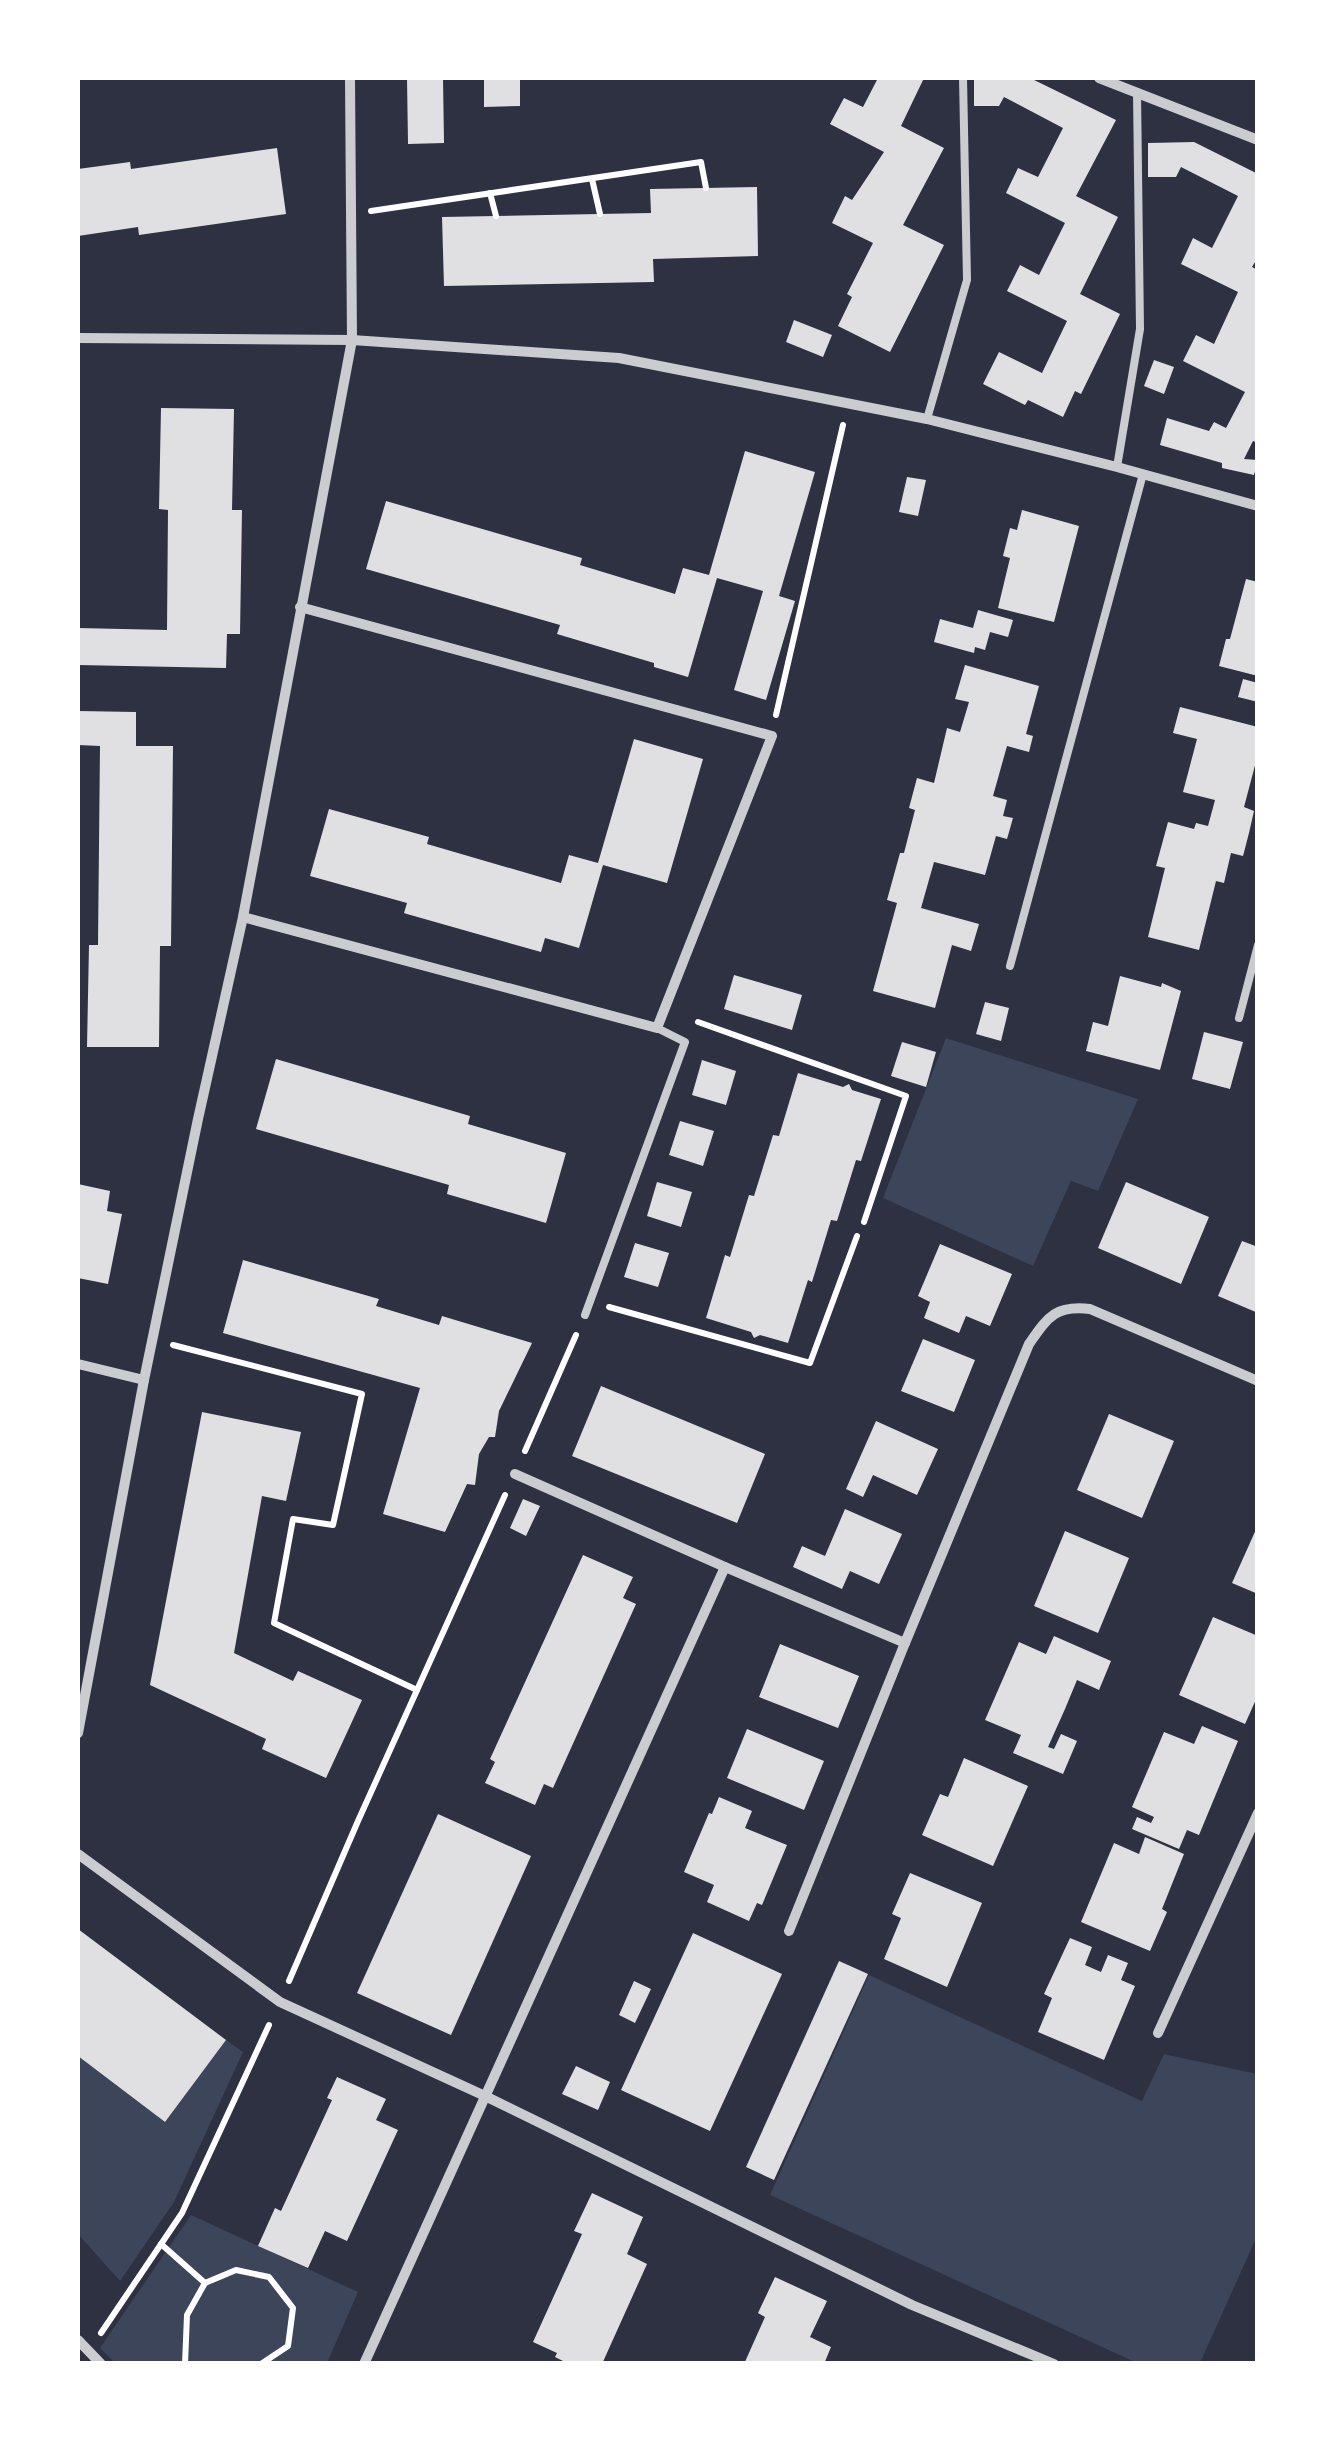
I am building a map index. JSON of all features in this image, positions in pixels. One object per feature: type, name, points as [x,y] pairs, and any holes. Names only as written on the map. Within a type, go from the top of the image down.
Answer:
[{"type":"street","points":[[78,1733],[152,1340],[243,917],[352,340],[350,78]]},
{"type":"street","points":[[1100,78],[1258,140]]},
{"type":"street","points":[[78,338],[352,340],[619,358],[927,418],[1258,506]]},
{"type":"street","points":[[243,917],[657,1028],[772,736],[300,607]]},
{"type":"street","points":[[789,1930],[1029,1344],[1044,1323],[1056,1312],[1070,1307],[1090,1309],[1258,1381]]},
{"type":"street","points":[[78,1364],[144,1380]]},
{"type":"street","points":[[515,1474],[905,1643]]},
{"type":"street","points":[[364,2364],[726,1567]]},
{"type":"street","points":[[1158,2033],[1254,1830],[1258,1812]]},
{"type":"street","points":[[78,1854],[280,2002],[485,2096],[912,2305],[1054,2364]]},
{"type":"street","points":[[78,2340],[101,2364]]},
{"type":"lane","points":[[927,418],[967,280],[963,78]]},
{"type":"lane","points":[[1117,467],[1140,328],[1137,92]]},
{"type":"lane","points":[[1010,966],[1143,474]]},
{"type":"lane","points":[[1239,1018],[1258,946]]},
{"type":"lane","points":[[585,1316],[685,1042],[657,1028]]},
{"type":"path","points":[[351,214],[700,162],[706,188]]},
{"type":"path","points":[[592,178],[600,214]]},
{"type":"path","points":[[490,193],[496,216]]},
{"type":"path","points":[[772,736],[848,402]]},
{"type":"path","points":[[665,1009],[906,1096],[864,1222]]},
{"type":"path","points":[[589,1302],[810,1363],[857,1236]]},
{"type":"path","points":[[88,2351],[182,2213],[585,1316]]},
{"type":"path","points":[[152,1340],[362,1394],[333,1526],[294,1519],[274,1623],[417,1690]]},
{"type":"path","points":[[161,2244],[205,2283]]},
{"type":"path","points":[[185,2364],[187,2315],[205,2283],[236,2270],[269,2277],[293,2308],[288,2346],[262,2364]]},
{"type":"shaded area","points":[[946,1038],[1138,1099],[1098,1191],[1071,1181],[1033,1266],[883,1198]]},
{"type":"shaded area","points":[[869,1975],[1142,2101],[1164,2054],[1257,2074],[1257,2236],[1200,2363],[1137,2363],[770,2195]]},
{"type":"shaded area","points":[[226,2040],[243,2052],[174,2202],[120,2281],[78,2234],[78,2056],[165,2122]]},
{"type":"shaded area","points":[[191,2215],[358,2292],[327,2363],[115,2363],[100,2348]]},
{"type":"building","points":[[407,78],[443,78],[444,143],[408,144]]},
{"type":"building","points":[[484,78],[520,78],[520,106],[484,107]]},
{"type":"building","points":[[878,78],[924,78],[901,126],[944,148],[903,225],[944,245],[890,352],[838,326],[852,297],[847,294],[873,243],[832,223],[845,196],[852,200],[884,152],[830,124],[844,98],[863,107]]},
{"type":"building","points":[[974,78],[1030,78],[1116,120],[1076,196],[1118,217],[1080,294],[1120,314],[1081,394],[1075,391],[1063,417],[1028,400],[1025,405],[983,384],[999,352],[1042,373],[1067,321],[1007,291],[1020,265],[1039,275],[1065,223],[1006,193],[1018,168],[1038,177],[1063,128],[1004,97],[999,106],[974,106]]},
{"type":"building","points":[[1194,142],[1258,174],[1258,257],[1252,267],[1258,270],[1258,443],[1253,441],[1244,459],[1258,460],[1254,475],[1222,468],[1222,463],[1160,445],[1167,418],[1209,431],[1214,422],[1226,428],[1245,392],[1183,361],[1196,335],[1214,344],[1238,292],[1181,264],[1193,238],[1212,248],[1238,196],[1181,167],[1176,177],[1148,177],[1148,143]]},
{"type":"building","points":[[277,148],[286,214],[139,235],[138,227],[78,236],[78,169],[130,162],[131,169]]},
{"type":"building","points":[[757,187],[758,256],[653,259],[654,282],[444,286],[442,217],[651,213],[650,189]]},
{"type":"building","points":[[794,320],[832,335],[823,357],[786,342]]},
{"type":"building","points":[[1154,360],[1174,367],[1164,394],[1144,386]]},
{"type":"building","points":[[161,408],[234,409],[232,510],[242,510],[240,634],[227,634],[226,668],[78,665],[78,628],[167,630],[168,510],[159,509]]},
{"type":"building","points":[[745,451],[815,472],[779,596],[795,601],[766,700],[734,690],[763,591],[717,578],[688,677],[557,634],[560,625],[366,569],[386,501],[582,558],[580,565],[675,594],[683,568],[709,575]]},
{"type":"building","points":[[907,477],[926,480],[918,516],[899,512]]},
{"type":"building","points":[[1022,510],[1079,526],[1054,622],[998,608],[1010,558],[1003,556],[1010,528],[1017,530]]},
{"type":"building","points":[[1246,579],[1258,582],[1258,676],[1219,666]]},
{"type":"building","points":[[978,610],[1013,620],[1008,637],[990,632],[985,650],[975,647],[974,653],[934,642],[940,619],[973,628]]},
{"type":"building","points":[[965,665],[1039,686],[1026,734],[1033,736],[1029,752],[1007,746],[993,796],[1007,800],[1003,816],[1013,818],[1007,839],[996,836],[985,875],[934,862],[921,908],[979,924],[971,951],[952,945],[935,1008],[873,991],[897,903],[887,900],[915,810],[909,808],[917,778],[934,783],[947,728],[960,732],[969,702],[955,699]]},
{"type":"building","points":[[1243,679],[1258,683],[1258,702],[1238,697]]},
{"type":"building","points":[[1180,707],[1258,727],[1258,754],[1244,807],[1254,811],[1243,856],[1231,853],[1224,883],[1216,881],[1199,950],[1148,937],[1165,868],[1156,866],[1168,822],[1194,829],[1196,823],[1208,826],[1215,800],[1183,792],[1197,739],[1173,733]]},
{"type":"building","points":[[78,711],[136,712],[136,746],[173,746],[171,946],[160,946],[159,1047],[87,1047],[89,945],[98,945],[100,746],[78,745]]},
{"type":"building","points":[[634,739],[703,759],[667,883],[603,865],[579,948],[545,938],[541,952],[407,914],[407,903],[310,876],[329,809],[429,837],[427,844],[561,883],[569,855],[598,863]]},
{"type":"building","points":[[734,975],[802,995],[792,1030],[724,1009]]},
{"type":"building","points":[[1120,976],[1161,987],[1162,983],[1181,991],[1160,1070],[1086,1051],[1093,1022],[1108,1026]]},
{"type":"building","points":[[985,1002],[1009,1008],[1001,1041],[976,1034]]},
{"type":"building","points":[[1204,1032],[1243,1042],[1230,1089],[1192,1079]]},
{"type":"building","points":[[902,1042],[936,1052],[926,1087],[891,1076]]},
{"type":"building","points":[[276,1059],[470,1116],[468,1124],[566,1153],[546,1223],[447,1194],[449,1185],[256,1129]]},
{"type":"building","points":[[702,1060],[736,1071],[726,1105],[692,1095]]},
{"type":"building","points":[[798,1073],[843,1087],[849,1084],[852,1090],[881,1099],[837,1221],[831,1220],[812,1282],[808,1280],[788,1343],[760,1335],[754,1338],[751,1332],[706,1318],[725,1255],[730,1257],[773,1135],[779,1136]]},
{"type":"building","points":[[680,1121],[714,1131],[703,1166],[669,1155]]},
{"type":"building","points":[[657,1182],[692,1192],[681,1227],[647,1216]]},
{"type":"building","points":[[1126,1182],[1209,1217],[1181,1284],[1098,1248]]},
{"type":"building","points":[[78,1184],[110,1191],[107,1211],[122,1214],[108,1284],[78,1278]]},
{"type":"building","points":[[1242,1241],[1258,1247],[1258,1313],[1218,1296]]},
{"type":"building","points":[[635,1243],[669,1253],[658,1287],[624,1277]]},
{"type":"building","points":[[940,1244],[1012,1274],[990,1326],[966,1316],[959,1333],[924,1318],[930,1302],[918,1296]]},
{"type":"building","points":[[243,1260],[379,1299],[376,1306],[439,1325],[442,1316],[532,1343],[499,1411],[495,1437],[489,1437],[479,1454],[475,1485],[467,1484],[445,1532],[383,1514],[420,1388],[223,1333]]},
{"type":"building","points":[[923,1339],[975,1360],[954,1412],[901,1391]]},
{"type":"building","points":[[601,1386],[765,1454],[737,1523],[572,1456]]},
{"type":"building","points":[[202,1412],[301,1432],[286,1501],[262,1496],[234,1653],[293,1681],[298,1671],[362,1700],[326,1778],[262,1749],[266,1739],[150,1685]]},
{"type":"building","points":[[1109,1414],[1174,1441],[1142,1518],[1077,1490]]},
{"type":"building","points":[[876,1421],[938,1449],[917,1495],[873,1475],[863,1497],[846,1489]]},
{"type":"building","points":[[523,1499],[540,1506],[526,1536],[510,1528]]},
{"type":"building","points":[[845,1509],[902,1534],[879,1584],[850,1571],[842,1589],[793,1567],[802,1546],[825,1556]]},
{"type":"building","points":[[1258,1525],[1258,1594],[1232,1583]]},
{"type":"building","points":[[1065,1531],[1129,1558],[1098,1633],[1034,1606]]},
{"type":"building","points":[[583,1555],[633,1577],[623,1598],[636,1604],[553,1788],[544,1784],[535,1805],[485,1783],[495,1762],[490,1759]]},
{"type":"building","points":[[1213,1617],[1258,1636],[1258,1695],[1245,1724],[1179,1695]]},
{"type":"building","points":[[1054,1636],[1111,1661],[1099,1690],[1077,1680],[1048,1747],[1054,1749],[1061,1734],[1077,1741],[1063,1774],[1013,1753],[1021,1735],[985,1720],[1019,1642],[1046,1654]]},
{"type":"building","points":[[780,1644],[859,1676],[838,1728],[759,1697]]},
{"type":"building","points":[[1202,1726],[1238,1741],[1199,1835],[1187,1830],[1179,1849],[1132,1829],[1137,1817],[1151,1823],[1154,1817],[1132,1807],[1164,1732],[1194,1744]]},
{"type":"building","points":[[747,1729],[824,1761],[804,1810],[727,1778]]},
{"type":"building","points":[[964,1758],[1028,1786],[993,1866],[922,1835],[940,1794],[948,1797]]},
{"type":"building","points":[[719,1797],[752,1811],[745,1828],[787,1845],[762,1905],[757,1903],[749,1921],[707,1902],[714,1885],[684,1872]]},
{"type":"building","points":[[438,1814],[531,1856],[451,2035],[357,1993]]},
{"type":"building","points":[[1145,1837],[1184,1854],[1162,1909],[1167,1912],[1150,1951],[1081,1922],[1114,1843],[1139,1854]]},
{"type":"building","points":[[910,1873],[982,1903],[947,1987],[884,1959],[901,1918],[892,1914]]},
{"type":"building","points":[[78,1929],[226,2040],[165,2122],[78,2056]]},
{"type":"building","points":[[693,1933],[782,1974],[710,2131],[621,2090]]},
{"type":"building","points":[[1070,1938],[1092,1947],[1085,1965],[1101,1972],[1108,1955],[1128,1963],[1121,1980],[1135,1986],[1104,2060],[1038,2032],[1052,1998],[1044,1994]]},
{"type":"building","points":[[839,1961],[868,1974],[774,2180],[746,2167]]},
{"type":"building","points":[[634,1981],[651,1989],[635,2023],[619,2015]]},
{"type":"building","points":[[576,2066],[610,2082],[598,2110],[562,2094]]},
{"type":"building","points":[[337,2077],[386,2099],[376,2120],[398,2130],[347,2241],[325,2231],[308,2268],[258,2246],[275,2208],[281,2211],[332,2100],[327,2098]]},
{"type":"building","points":[[592,2193],[643,2217],[627,2254],[647,2264],[602,2364],[569,2364],[555,2357],[557,2353],[533,2342],[582,2234],[574,2231]]},
{"type":"building","points":[[775,2277],[827,2301],[810,2337],[831,2347],[824,2364],[744,2364],[765,2317],[758,2313]]}]
